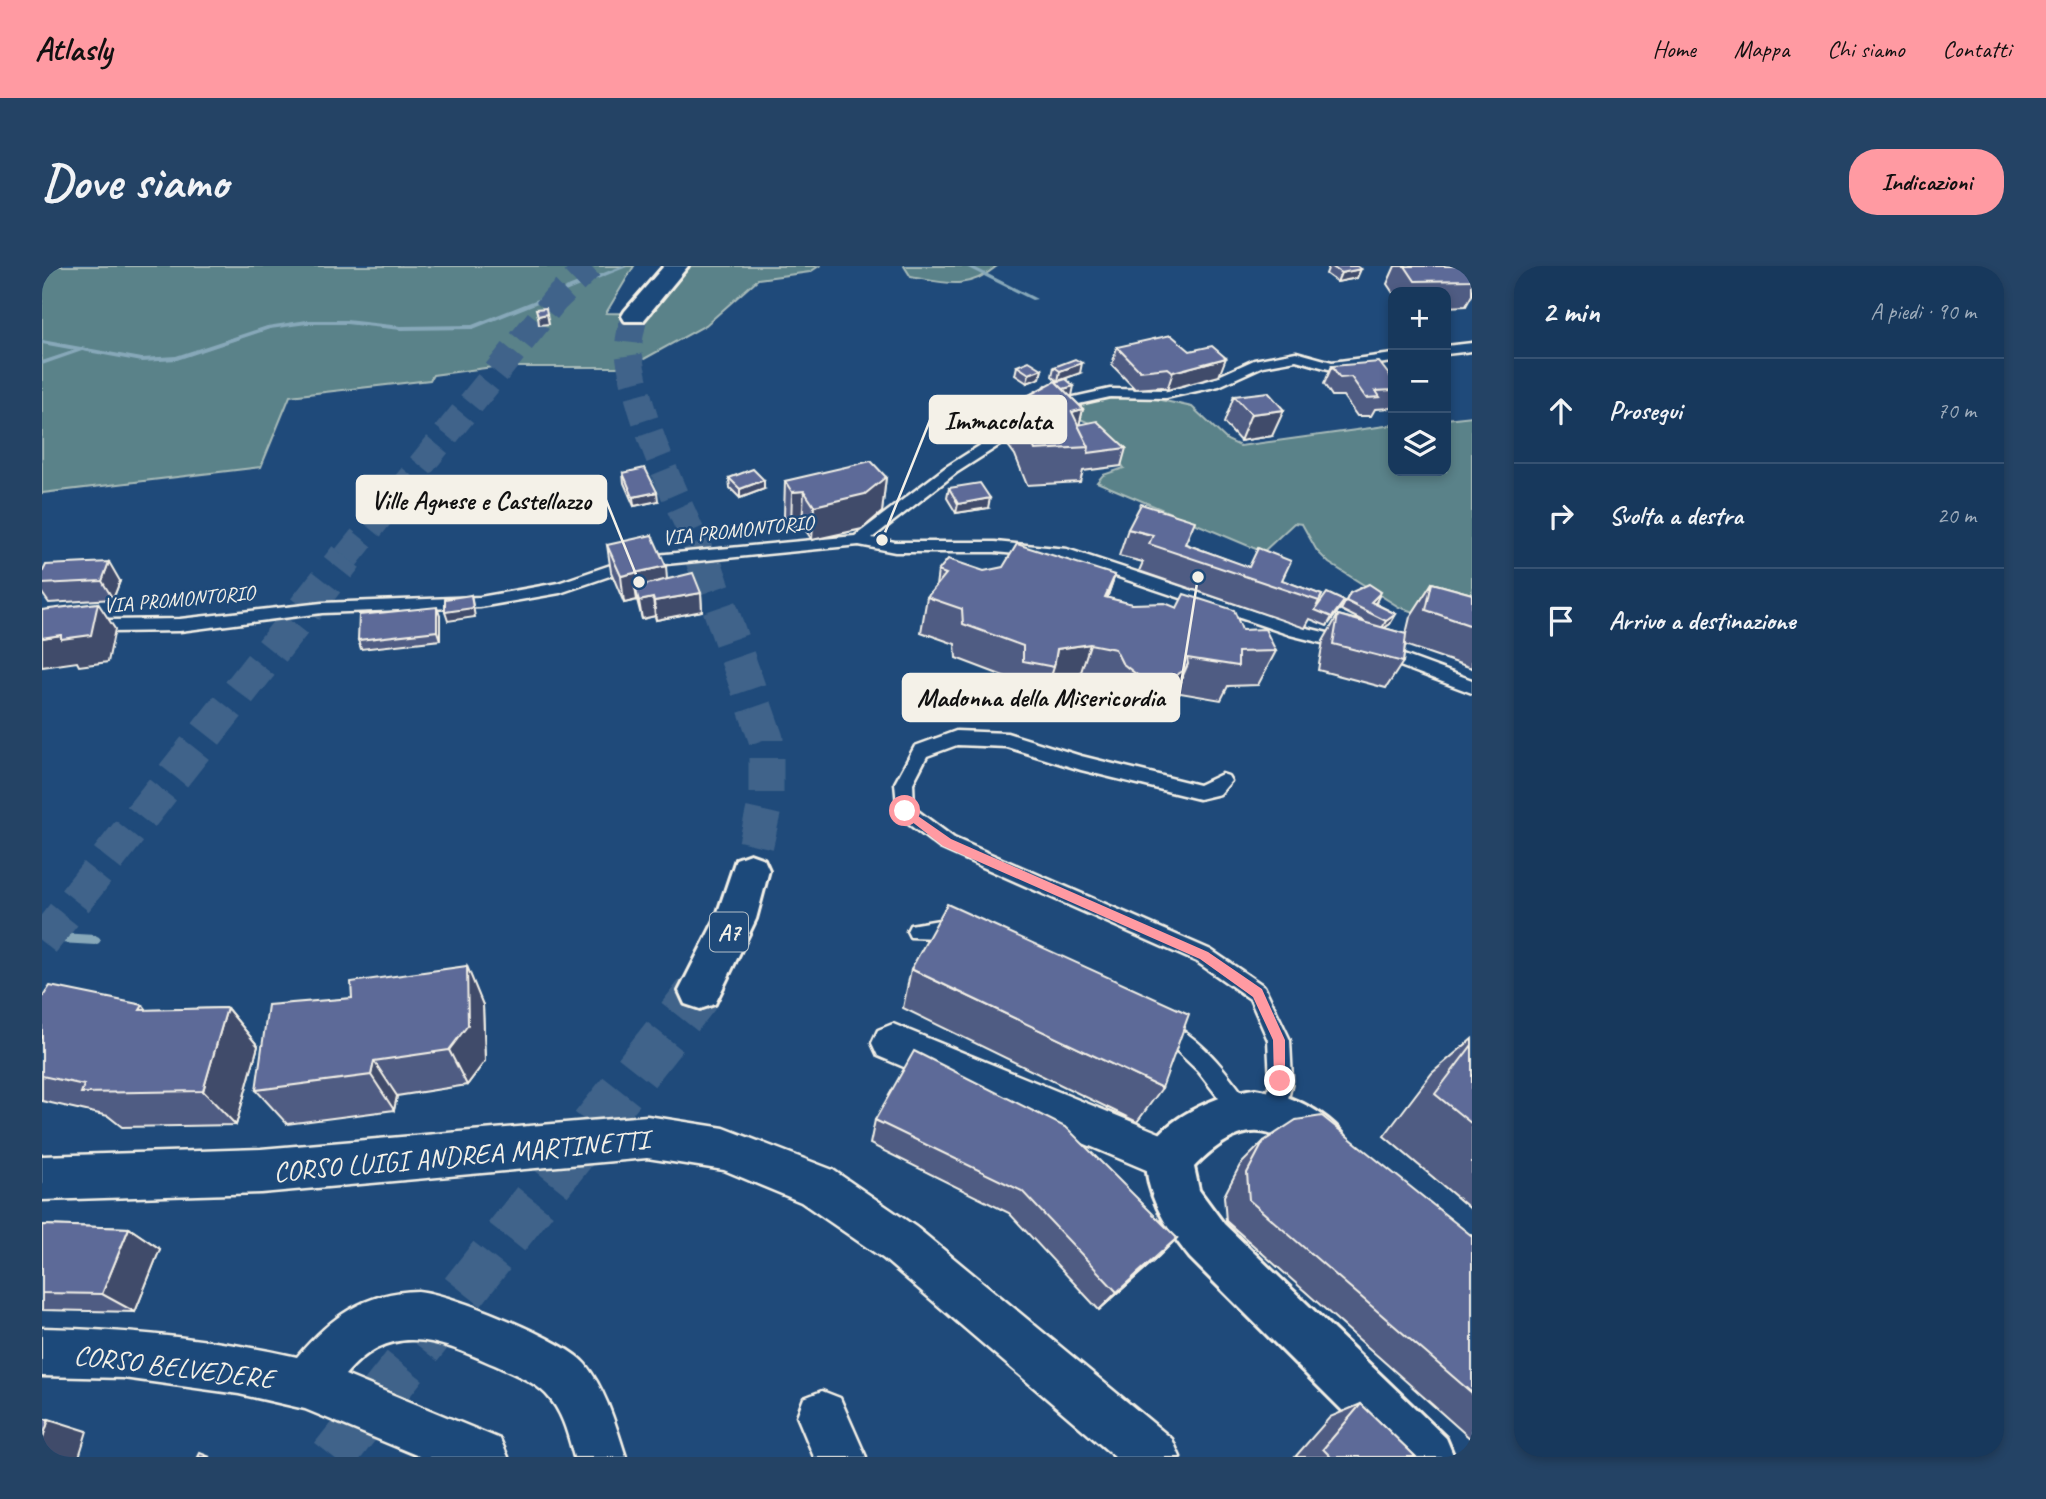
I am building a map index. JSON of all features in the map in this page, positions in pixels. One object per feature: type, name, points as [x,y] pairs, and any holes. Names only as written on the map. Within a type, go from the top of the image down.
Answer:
[{"type":"main road","points":[[634,316],[676,266]]},
{"type":"main road","name":"A7","points":[[700,991],[736,919],[750,870]]},
{"type":"main road","points":[[1367,1184],[1293,1121],[1259,1112],[1233,1112],[1200,1128],[1170,1159],[1172,1184],[1184,1213],[1207,1241],[1427,1457]]},
{"type":"street","points":[[893,1043],[1170,1159]]},
{"type":"street","name":"CORSO LUIGI ANDREA MARTINETTI","points":[[42,1178],[261,1171],[647,1137],[724,1149],[817,1186],[900,1243],[1154,1457]]},
{"type":"street","name":"CORSO BELVEDERE","points":[[306,1384],[347,1338],[360,1329],[393,1319],[426,1315],[545,1362],[562,1374],[586,1409],[600,1457]]},
{"type":"street","name":"CORSO BELVEDERE","points":[[42,1352],[123,1354],[239,1369],[306,1384],[482,1457]]},
{"type":"lane","points":[[1451,350],[1472,346]]},
{"type":"lane","points":[[859,540],[961,463],[1052,406],[1110,393],[1166,394],[1214,383],[1259,363],[1296,356],[1332,366],[1388,359]]},
{"type":"lane","points":[[859,540],[895,547],[995,547],[1066,554],[1296,631],[1388,654],[1472,687]]},
{"type":"lane","name":"VIA PROMONTORIO","points":[[42,635],[110,626],[180,625],[322,608],[480,602],[560,588],[634,562],[859,540]]},
{"type":"lane","points":[[1140,1020],[1178,1037],[1217,1077],[1259,1112],[1280,1081],[1279,1040],[1257,993],[1204,956],[947,842],[905,811],[904,783],[921,751],[956,738],[1007,740],[1082,763],[1199,792],[1214,789],[1222,781]]},
{"type":"lane","points":[[917,931],[939,929],[977,946]]},
{"type":"green space","points":[[42,266],[634,266],[606,313],[652,314],[680,273],[689,266],[819,266],[810,272],[758,279],[706,325],[644,359],[617,367],[493,367],[433,375],[430,380],[290,396],[261,467],[42,493]]},
{"type":"green space","points":[[904,266],[997,266],[976,279],[956,283],[911,277]]},
{"type":"green space","points":[[1138,395],[1192,407],[1227,440],[1240,446],[1388,426],[1388,476],[1451,476],[1451,418],[1472,416],[1472,615],[1425,616],[1399,607],[1329,563],[1317,551],[1302,524],[1294,523],[1263,552],[1097,482],[1103,475],[1124,468],[1094,425],[1055,408],[1092,398]]},
{"type":"building","points":[[1331,266],[1357,266],[1361,269],[1341,273]]},
{"type":"building","points":[[1405,266],[1468,266],[1472,271],[1472,280],[1415,281]]},
{"type":"building","points":[[546,308],[547,314],[538,316],[536,309]]},
{"type":"building","points":[[1171,335],[1190,351],[1212,346],[1226,358],[1173,372],[1168,368],[1140,371],[1117,347]]},
{"type":"building","points":[[1075,359],[1082,363],[1060,371],[1054,367]]},
{"type":"building","points":[[1029,361],[1042,369],[1029,374],[1017,366]]},
{"type":"building","points":[[1379,362],[1388,374],[1388,390],[1376,391],[1380,397],[1366,398],[1351,377],[1340,378],[1332,366]]},
{"type":"building","points":[[1066,379],[1074,386],[1063,389],[1056,382]]},
{"type":"building","points":[[1055,381],[1083,409],[1072,412],[1089,447],[1035,450],[1023,420],[1011,405]]},
{"type":"building","points":[[1268,392],[1284,410],[1251,414],[1234,396]]},
{"type":"building","points":[[1097,421],[1126,448],[1088,453],[1089,447],[1078,425]]},
{"type":"building","points":[[871,461],[886,477],[865,494],[814,506],[804,491],[792,492],[785,481]]},
{"type":"building","points":[[645,468],[657,492],[633,497],[623,473]]},
{"type":"building","points":[[753,469],[764,480],[740,489],[729,478]]},
{"type":"building","points":[[980,483],[990,498],[958,504],[949,488]]},
{"type":"building","points":[[1141,504],[1195,521],[1185,544],[1249,567],[1258,548],[1291,561],[1282,580],[1322,595],[1319,601],[1149,544],[1153,535],[1128,529]]},
{"type":"building","points":[[652,535],[666,566],[621,576],[607,545]]},
{"type":"building","points":[[1017,544],[1115,575],[1105,597],[1132,604],[1165,603],[1177,608],[1184,594],[1234,610],[1242,630],[1265,629],[1276,651],[1238,652],[1238,666],[1187,658],[1188,664],[1183,671],[1166,681],[1141,678],[1122,663],[1115,649],[1090,644],[1057,649],[1054,667],[1023,661],[1023,646],[963,624],[962,609],[927,597],[946,574],[938,571],[948,559],[984,571],[1003,567]]},
{"type":"building","points":[[109,562],[102,581],[42,584],[42,573],[46,565]]},
{"type":"building","points":[[693,573],[701,593],[639,601],[635,587]]},
{"type":"building","points":[[1432,583],[1472,594],[1472,626],[1426,610]]},
{"type":"building","points":[[1369,584],[1381,592],[1371,602],[1396,614],[1386,621],[1346,601],[1350,593]]},
{"type":"building","points":[[1327,593],[1344,601],[1332,617],[1315,610]]},
{"type":"building","points":[[471,595],[473,608],[445,612],[445,599]]},
{"type":"building","points":[[98,603],[91,635],[61,639],[61,635],[42,638],[42,610]]},
{"type":"building","points":[[437,607],[437,631],[358,640],[359,615]]},
{"type":"building","points":[[1338,615],[1406,634],[1403,662],[1333,644]]},
{"type":"building","points":[[947,904],[1189,1014],[1162,1088],[911,969]]},
{"type":"building","points":[[467,966],[468,1025],[449,1050],[374,1061],[371,1075],[256,1090],[268,1005],[352,998],[351,982]]},
{"type":"building","points":[[50,986],[143,1005],[140,1010],[227,1008],[203,1091],[81,1093],[84,1085],[42,1076],[42,998]]},
{"type":"building","points":[[1472,1045],[1472,1124],[1435,1094]]},
{"type":"building","points":[[914,1051],[1067,1128],[1177,1238],[1117,1292],[1022,1191],[875,1120]]},
{"type":"building","points":[[1322,1116],[1472,1236],[1472,1393],[1249,1200],[1247,1173],[1264,1141],[1296,1120]]},
{"type":"building","points":[[42,1225],[129,1228],[102,1294],[42,1293]]},
{"type":"building","points":[[1361,1404],[1416,1457],[1331,1457],[1323,1449]]},
{"type":"building","points":[[42,1419],[49,1419],[42,1440]]},
{"type":"waterway","points":[[967,266],[1034,299]]},
{"type":"waterway","points":[[42,342],[142,360],[177,358],[269,327],[307,322],[346,322],[401,328],[473,327],[624,267]]},
{"type":"waterway","points":[[42,363],[79,351]]},
{"type":"waterway","points":[[42,937],[95,940]]},
{"type":"tunnel","points":[[345,559],[555,300],[590,266]]},
{"type":"tunnel","points":[[634,316],[629,349],[641,406],[659,458],[703,559]]},
{"type":"tunnel","points":[[42,942],[346,557]]},
{"type":"tunnel","points":[[702,557],[766,739],[766,800],[750,870]]},
{"type":"tunnel","points":[[333,1457],[700,991]]},
{"type":"place","name":"Immacolata","points":[[882,540]]},
{"type":"place","name":"Madonna della Misericordia","points":[[1198,577]]},
{"type":"place","name":"Ville Agnese e Castellazzo","points":[[639,582]]},
{"type":"route","points":[[905,811],[947,842],[1204,956],[1257,993],[1279,1040],[1280,1081]]}]
